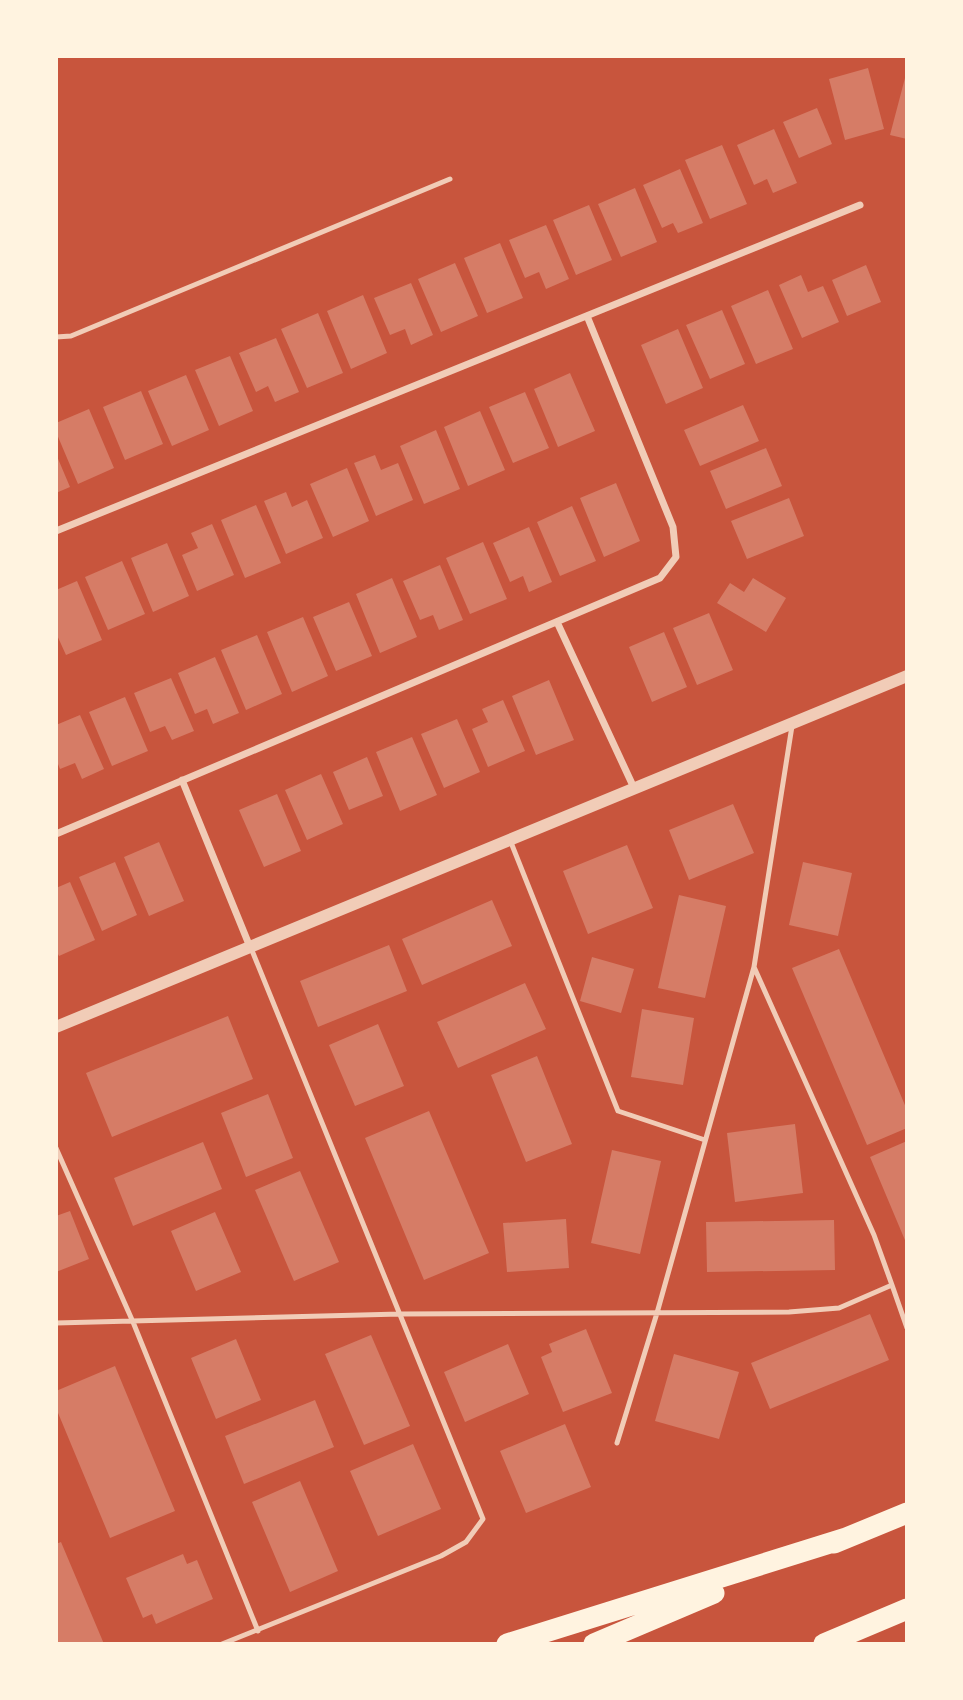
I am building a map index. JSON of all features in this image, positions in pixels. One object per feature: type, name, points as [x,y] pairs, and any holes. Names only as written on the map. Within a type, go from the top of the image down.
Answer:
[{"type":"highway","points":[[593,1644],[907,1513]]},
{"type":"highway","points":[[507,1644],[846,1538]]},
{"type":"highway","points":[[824,1644],[907,1609]]},
{"type":"street","points":[[56,531],[860,205]]},
{"type":"street","points":[[56,834],[660,578],[676,557],[673,527],[587,316]]},
{"type":"street","points":[[557,622],[634,788]]},
{"type":"street","points":[[56,1027],[907,676]]},
{"type":"street","points":[[182,780],[250,947]]},
{"type":"lane","points":[[56,338],[71,336],[450,179]]},
{"type":"lane","points":[[617,1443],[657,1313],[754,967],[792,723]]},
{"type":"lane","points":[[510,840],[618,1111],[705,1140]]},
{"type":"lane","points":[[222,1644],[441,1556],[466,1542],[483,1519],[250,947]]},
{"type":"lane","points":[[754,967],[874,1235],[907,1328]]},
{"type":"lane","points":[[56,1148],[133,1322],[258,1631]]},
{"type":"lane","points":[[56,1323],[400,1314],[789,1312],[839,1308],[892,1285]]},
{"type":"building","points":[[868,68],[884,129],[845,140],[829,79]]},
{"type":"building","points":[[905,78],[907,79],[907,139],[890,135]]},
{"type":"building","points":[[817,108],[832,144],[799,158],[783,122]]},
{"type":"building","points":[[774,129],[797,183],[773,193],[767,179],[754,185],[737,145]]},
{"type":"building","points":[[722,145],[747,204],[710,219],[685,160]]},
{"type":"building","points":[[680,169],[703,223],[678,233],[673,223],[662,228],[643,185]]},
{"type":"building","points":[[635,188],[657,242],[621,257],[598,204]]},
{"type":"building","points":[[589,205],[612,260],[576,275],[553,220]]},
{"type":"building","points":[[546,225],[569,279],[546,289],[539,272],[525,278],[509,240]]},
{"type":"building","points":[[500,243],[523,298],[487,313],[464,258]]},
{"type":"building","points":[[455,263],[478,316],[441,332],[418,279]]},
{"type":"building","points":[[866,265],[881,302],[847,316],[832,280]]},
{"type":"building","points":[[801,275],[808,292],[823,286],[839,322],[802,338],[779,285]]},
{"type":"building","points":[[411,283],[433,335],[411,345],[405,329],[390,335],[374,298]]},
{"type":"building","points":[[768,290],[793,349],[756,364],[731,306]]},
{"type":"building","points":[[363,295],[387,353],[351,369],[327,311]]},
{"type":"building","points":[[722,310],[745,364],[710,379],[686,325]]},
{"type":"building","points":[[318,313],[343,373],[307,388],[281,329]]},
{"type":"building","points":[[678,329],[703,388],[666,404],[641,345]]},
{"type":"building","points":[[276,338],[299,392],[275,402],[268,386],[256,392],[239,353]]},
{"type":"building","points":[[230,356],[253,411],[219,426],[195,370]]},
{"type":"building","points":[[570,373],[595,431],[558,447],[534,389]]},
{"type":"building","points":[[186,375],[209,430],[172,446],[148,391]]},
{"type":"building","points":[[141,391],[163,444],[125,460],[103,407]]},
{"type":"building","points":[[525,392],[549,448],[513,463],[489,407]]},
{"type":"building","points":[[743,405],[759,441],[700,466],[684,430]]},
{"type":"building","points":[[89,409],[114,468],[78,484],[56,432],[56,423]]},
{"type":"building","points":[[480,411],[505,470],[468,486],[444,427]]},
{"type":"building","points":[[436,430],[460,489],[424,504],[400,446]]},
{"type":"building","points":[[766,448],[782,486],[726,509],[710,471]]},
{"type":"building","points":[[56,454],[70,487],[56,493]]},
{"type":"building","points":[[375,455],[381,470],[398,463],[413,500],[376,516],[354,463]]},
{"type":"building","points":[[347,468],[369,521],[333,537],[310,484]]},
{"type":"building","points":[[616,483],[640,541],[604,557],[580,498]]},
{"type":"building","points":[[286,492],[292,507],[307,500],[323,538],[286,554],[264,501]]},
{"type":"building","points":[[789,498],[804,536],[747,559],[731,521]]},
{"type":"building","points":[[256,505],[281,563],[245,578],[221,520]]},
{"type":"building","points":[[572,506],[596,561],[560,576],[537,522]]},
{"type":"building","points":[[212,524],[234,575],[197,591],[182,555],[198,548],[191,533]]},
{"type":"building","points":[[529,527],[552,582],[529,592],[523,576],[510,582],[493,543]]},
{"type":"building","points":[[483,542],[507,599],[470,614],[446,558]]},
{"type":"building","points":[[167,543],[189,596],[153,612],[131,558]]},
{"type":"building","points":[[122,561],[145,614],[108,630],[85,577]]},
{"type":"building","points":[[440,565],[463,620],[439,630],[433,615],[420,620],[403,581]]},
{"type":"building","points":[[392,578],[417,637],[380,653],[356,594]]},
{"type":"building","points":[[753,578],[786,598],[766,632],[717,603],[730,583],[744,592]]},
{"type":"building","points":[[77,581],[102,640],[66,655],[56,633],[56,590]]},
{"type":"building","points":[[349,602],[372,656],[336,671],[313,617]]},
{"type":"building","points":[[709,613],[733,670],[697,685],[673,628]]},
{"type":"building","points":[[303,617],[328,676],[292,692],[267,632]]},
{"type":"building","points":[[664,632],[687,687],[652,702],[629,647]]},
{"type":"building","points":[[257,635],[282,694],[246,710],[221,650]]},
{"type":"building","points":[[215,657],[239,713],[213,724],[207,709],[195,714],[178,673]]},
{"type":"building","points":[[171,678],[194,731],[172,740],[165,726],[150,732],[134,693]]},
{"type":"building","points":[[549,680],[574,740],[536,755],[512,696]]},
{"type":"building","points":[[125,697],[148,751],[112,766],[89,712]]},
{"type":"building","points":[[503,700],[525,751],[488,767],[472,729],[488,722],[482,709]]},
{"type":"building","points":[[80,715],[104,769],[82,779],[75,763],[60,769],[56,759],[56,725]]},
{"type":"building","points":[[457,719],[480,772],[444,788],[421,734]]},
{"type":"building","points":[[412,737],[437,795],[400,811],[376,752]]},
{"type":"building","points":[[367,757],[383,796],[349,810],[333,772]]},
{"type":"building","points":[[321,774],[343,824],[307,840],[285,790]]},
{"type":"building","points":[[277,794],[301,851],[264,867],[239,810]]},
{"type":"building","points":[[733,804],[754,853],[689,880],[669,830]]},
{"type":"building","points":[[159,842],[184,901],[149,916],[124,857]]},
{"type":"building","points":[[627,845],[653,908],[588,934],[563,871]]},
{"type":"building","points":[[115,862],[137,915],[102,931],[79,877]]},
{"type":"building","points":[[803,862],[852,873],[838,936],[789,925]]},
{"type":"building","points":[[70,882],[95,940],[59,956],[56,950],[56,888]]},
{"type":"building","points":[[679,895],[726,906],[705,998],[658,988]]},
{"type":"building","points":[[492,900],[512,946],[422,985],[402,939]]},
{"type":"building","points":[[389,945],[407,991],[318,1027],[300,981]]},
{"type":"building","points":[[839,949],[907,1110],[907,1128],[867,1145],[792,968]]},
{"type":"building","points":[[592,957],[634,969],[621,1013],[580,1001]]},
{"type":"building","points":[[525,983],[546,1029],[458,1068],[437,1022]]},
{"type":"building","points":[[642,1009],[694,1018],[683,1085],[631,1077]]},
{"type":"building","points":[[228,1016],[253,1079],[112,1137],[86,1073]]},
{"type":"building","points":[[378,1024],[404,1086],[355,1106],[329,1045]]},
{"type":"building","points":[[537,1056],[572,1144],[526,1162],[491,1075]]},
{"type":"building","points":[[268,1094],[293,1158],[246,1177],[221,1113]]},
{"type":"building","points":[[429,1111],[489,1253],[424,1280],[365,1138]]},
{"type":"building","points":[[795,1124],[803,1193],[735,1202],[727,1133]]},
{"type":"building","points":[[907,1141],[907,1245],[870,1157]]},
{"type":"building","points":[[203,1142],[222,1189],[133,1226],[114,1178]]},
{"type":"building","points":[[612,1150],[661,1161],[640,1254],[591,1243]]},
{"type":"building","points":[[300,1171],[339,1262],[294,1281],[255,1190]]},
{"type":"building","points":[[70,1211],[89,1259],[56,1272],[56,1216]]},
{"type":"building","points":[[215,1212],[241,1272],[196,1291],[171,1231]]},
{"type":"building","points":[[566,1219],[569,1268],[507,1272],[503,1223]]},
{"type":"building","points":[[834,1220],[835,1270],[707,1272],[706,1222]]},
{"type":"building","points":[[870,1314],[889,1360],[770,1409],[751,1363]]},
{"type":"building","points":[[586,1329],[612,1393],[563,1412],[541,1357],[552,1352],[549,1344]]},
{"type":"building","points":[[371,1335],[410,1426],[364,1445],[325,1354]]},
{"type":"building","points":[[236,1339],[261,1400],[216,1419],[191,1358]]},
{"type":"building","points":[[508,1344],[529,1394],[465,1422],[444,1372]]},
{"type":"building","points":[[674,1354],[739,1372],[719,1439],[655,1421]]},
{"type":"building","points":[[115,1366],[175,1511],[110,1538],[56,1408],[56,1391]]},
{"type":"building","points":[[315,1400],[334,1447],[244,1484],[225,1436]]},
{"type":"building","points":[[565,1424],[591,1487],[526,1513],[500,1451]]},
{"type":"building","points":[[413,1444],[441,1509],[378,1536],[350,1471]]},
{"type":"building","points":[[300,1481],[338,1571],[290,1592],[252,1502]]},
{"type":"building","points":[[61,1542],[104,1644],[56,1644],[56,1544]]},
{"type":"building","points":[[183,1554],[187,1564],[197,1560],[213,1599],[156,1624],[152,1614],[143,1618],[126,1578]]}]
